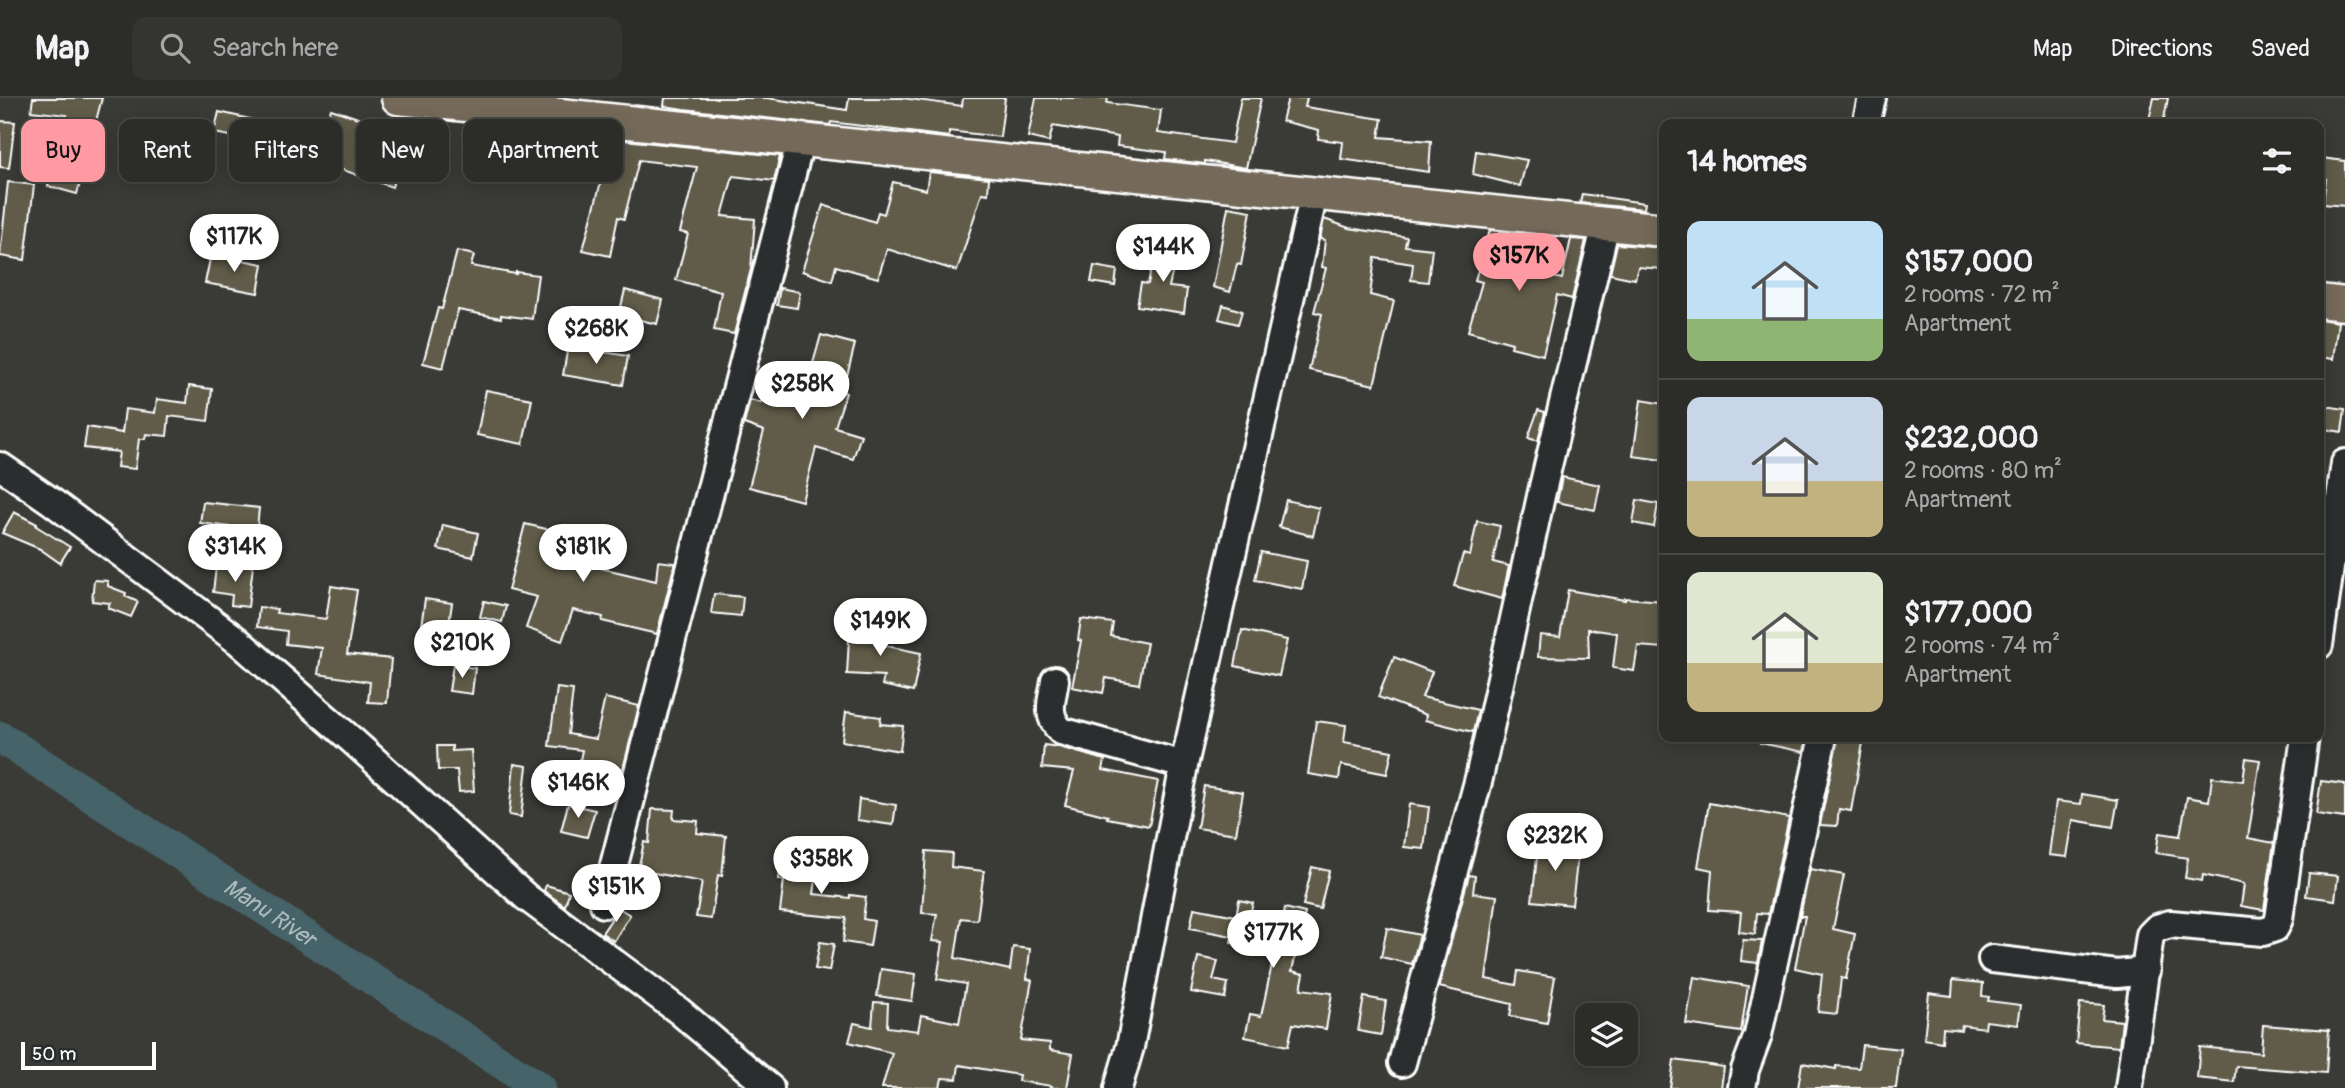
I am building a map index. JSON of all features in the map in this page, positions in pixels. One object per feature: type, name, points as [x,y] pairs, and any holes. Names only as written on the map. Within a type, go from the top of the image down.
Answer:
[{"type":"main road","points":[[398,98],[496,103],[801,139],[1659,229]]},
{"type":"main road","points":[[2324,302],[2345,304]]},
{"type":"street","points":[[1867,119],[1872,98]]},
{"type":"street","points":[[604,904],[801,139]]},
{"type":"street","points":[[1118,1088],[1130,1046],[1184,765],[1314,194]]},
{"type":"street","points":[[1402,1063],[1479,778],[1543,486],[1605,224]]},
{"type":"street","points":[[2324,610],[2345,463]]},
{"type":"street","points":[[0,466],[238,641],[355,742],[526,897],[679,1011],[770,1088]]},
{"type":"street","points":[[1055,680],[1051,721],[1061,730],[1184,765]]},
{"type":"street","points":[[1742,1088],[1745,1070],[1758,1035],[1822,742]]},
{"type":"street","points":[[2129,1088],[2150,934],[2157,928],[2171,924],[2263,932],[2275,928],[2279,919],[2304,742]]},
{"type":"street","points":[[1992,959],[2117,974],[2146,971]]},
{"type":"building","points":[[33,98],[102,98],[97,119],[66,119],[67,115],[31,111]]},
{"type":"building","points":[[665,98],[767,98],[847,110],[849,98],[902,98],[962,106],[963,98],[1005,98],[1000,137],[949,131],[949,137],[831,122],[830,125],[684,109],[664,106]]},
{"type":"building","points":[[1036,98],[1108,98],[1107,103],[1161,110],[1158,133],[1232,143],[1241,98],[1261,98],[1246,168],[1205,161],[1205,164],[1165,159],[1166,152],[1117,146],[1118,137],[1053,126],[1049,142],[1028,137]]},
{"type":"building","points":[[1288,98],[1307,98],[1305,107],[1382,119],[1379,137],[1431,141],[1429,172],[1341,159],[1343,142],[1318,139],[1319,130],[1282,121]]},
{"type":"building","points":[[2154,98],[2168,98],[2164,119],[2149,119]]},
{"type":"building","points":[[331,109],[361,119],[356,119],[356,175],[342,170],[342,119],[328,119]]},
{"type":"building","points":[[219,112],[250,119],[229,119],[229,136],[215,133]]},
{"type":"building","points":[[0,121],[15,122],[9,168],[0,167]]},
{"type":"building","points":[[623,140],[780,156],[774,181],[733,176],[722,216],[755,219],[751,269],[734,334],[714,330],[721,292],[676,280],[688,234],[680,232],[697,167],[639,160],[624,219],[618,217],[610,256],[583,250],[601,182],[623,182]]},
{"type":"building","points":[[1476,151],[1527,160],[1520,186],[1473,174]]},
{"type":"building","points":[[2324,158],[2345,161],[2345,206],[2324,204]]},
{"type":"building","points":[[929,172],[989,178],[988,194],[982,193],[957,271],[887,249],[878,278],[836,266],[832,281],[802,271],[823,205],[875,222],[878,212],[884,214],[893,182],[926,190]]},
{"type":"building","points":[[8,182],[34,185],[25,260],[0,256]]},
{"type":"building","points":[[49,182],[80,182],[77,194],[48,186]]},
{"type":"building","points":[[378,182],[394,182],[392,187]]},
{"type":"building","points":[[1582,194],[1645,203],[1644,209],[1580,203]]},
{"type":"building","points":[[1228,207],[1251,211],[1241,265],[1237,264],[1230,292],[1213,287]]},
{"type":"building","points":[[1324,219],[1349,228],[1407,237],[1405,246],[1432,249],[1428,282],[1411,280],[1413,264],[1375,258],[1370,295],[1394,301],[1374,385],[1309,370],[1322,314],[1314,312],[1326,268],[1322,267],[1325,240],[1320,239]]},
{"type":"building","points":[[1490,230],[1528,234],[1519,269],[1562,279],[1571,239],[1586,240],[1572,299],[1557,295],[1543,355],[1511,347],[1512,343],[1468,331],[1482,282],[1475,280]]},
{"type":"building","points":[[1156,244],[1178,248],[1169,287],[1187,289],[1184,313],[1137,306],[1141,283],[1148,284]]},
{"type":"building","points":[[1617,244],[1659,248],[1659,269],[1638,267],[1635,279],[1610,274]]},
{"type":"building","points":[[457,251],[474,255],[471,266],[538,275],[532,319],[501,315],[501,318],[458,310],[443,368],[423,363],[438,308],[442,309]]},
{"type":"building","points":[[211,254],[263,264],[258,293],[205,283]]},
{"type":"building","points":[[1094,266],[1117,270],[1115,286],[1091,282]]},
{"type":"building","points":[[780,288],[800,292],[797,308],[777,305]]},
{"type":"building","points":[[625,290],[663,300],[657,324],[619,315]]},
{"type":"building","points":[[1223,305],[1242,311],[1238,324],[1219,319]]},
{"type":"building","points":[[2324,320],[2338,322],[2333,359],[2324,358]]},
{"type":"building","points":[[821,335],[855,344],[843,392],[846,393],[835,427],[861,435],[853,459],[816,448],[802,501],[749,487],[764,431],[744,424],[750,400],[761,403],[772,369],[808,381]]},
{"type":"building","points":[[568,346],[628,356],[623,385],[563,375]]},
{"type":"building","points":[[189,386],[212,389],[208,421],[169,416],[167,436],[146,434],[145,439],[139,439],[135,469],[117,467],[119,452],[84,448],[87,427],[122,433],[125,409],[155,413],[157,399],[187,403]]},
{"type":"building","points":[[486,390],[532,399],[523,444],[477,435]]},
{"type":"building","points":[[1641,400],[1659,403],[1659,459],[1633,456]]},
{"type":"building","points":[[2324,406],[2345,409],[2342,432],[2324,429]]},
{"type":"building","points":[[1538,410],[1545,412],[1538,441],[1528,438]]},
{"type":"building","points":[[1562,477],[1600,485],[1595,510],[1557,502]]},
{"type":"building","points":[[1286,500],[1319,508],[1313,536],[1279,527]]},
{"type":"building","points":[[1637,500],[1658,504],[1654,527],[1633,523]]},
{"type":"building","points":[[203,502],[259,508],[256,539],[230,536],[231,527],[200,523]]},
{"type":"building","points":[[14,512],[70,547],[60,563],[40,549],[2,533]]},
{"type":"building","points":[[1477,521],[1500,526],[1493,562],[1509,566],[1502,599],[1454,586],[1463,554],[1470,556]]},
{"type":"building","points":[[525,524],[576,536],[578,530],[608,538],[601,568],[656,581],[658,561],[675,563],[657,634],[602,621],[603,617],[573,610],[562,641],[526,628],[537,597],[508,590]]},
{"type":"building","points":[[443,525],[478,533],[473,557],[438,549]]},
{"type":"building","points":[[1261,552],[1307,561],[1302,589],[1255,580]]},
{"type":"building","points":[[236,564],[253,566],[248,607],[231,605],[232,595],[213,592],[216,567],[235,569]]},
{"type":"building","points":[[94,580],[108,581],[108,586],[126,593],[125,596],[138,602],[131,617],[108,608],[110,603],[92,601]]},
{"type":"building","points":[[331,586],[357,590],[347,654],[391,659],[387,703],[368,702],[370,682],[318,674],[322,648],[286,644],[287,631],[257,627],[259,607],[277,609],[276,613],[326,619]]},
{"type":"building","points":[[1568,590],[1625,600],[1659,601],[1659,648],[1638,646],[1634,671],[1613,668],[1617,633],[1588,629],[1589,658],[1538,657],[1540,635],[1560,637]]},
{"type":"building","points":[[714,594],[743,597],[741,616],[711,613]]},
{"type":"building","points":[[425,599],[452,603],[447,637],[420,633]]},
{"type":"building","points":[[484,601],[506,606],[502,622],[480,617]]},
{"type":"building","points":[[1081,619],[1113,623],[1111,636],[1147,643],[1139,684],[1106,678],[1103,693],[1072,687],[1081,641],[1078,640]]},
{"type":"building","points":[[850,620],[878,622],[877,644],[921,653],[913,692],[882,685],[884,676],[847,674]]},
{"type":"building","points":[[1242,630],[1287,640],[1279,676],[1235,666]]},
{"type":"building","points":[[1394,657],[1432,672],[1422,697],[1478,710],[1473,732],[1425,720],[1426,715],[1378,697]]},
{"type":"building","points":[[453,665],[475,668],[472,694],[449,691]]},
{"type":"building","points":[[557,688],[573,690],[568,734],[596,739],[605,698],[639,706],[623,769],[580,760],[582,750],[549,746]]},
{"type":"building","points":[[846,712],[881,717],[880,724],[903,726],[900,751],[842,741]]},
{"type":"building","points":[[1316,721],[1346,725],[1344,742],[1392,751],[1387,774],[1341,765],[1339,779],[1308,774]]},
{"type":"building","points":[[1760,742],[1806,742],[1804,752]]},
{"type":"building","points":[[1837,742],[1863,742],[1851,811],[1839,809],[1837,826],[1820,825]]},
{"type":"building","points":[[1044,745],[1105,760],[1103,770],[1158,781],[1149,826],[1107,818],[1108,816],[1065,805],[1074,771],[1042,768]]},
{"type":"building","points":[[437,746],[452,746],[452,751],[471,750],[474,791],[459,792],[457,770],[438,770]]},
{"type":"building","points":[[2246,758],[2260,760],[2248,838],[2274,843],[2264,910],[2241,906],[2244,884],[2203,875],[2202,881],[2185,878],[2188,858],[2156,853],[2159,833],[2180,836],[2187,797],[2209,801],[2212,777],[2243,781]]},
{"type":"building","points":[[514,764],[527,766],[521,817],[509,815]]},
{"type":"building","points":[[2321,781],[2345,784],[2345,818],[2316,814]]},
{"type":"building","points":[[1204,786],[1243,792],[1236,834],[1197,828]]},
{"type":"building","points":[[2082,794],[2118,800],[2113,827],[2073,820],[2067,857],[2049,855],[2056,801],[2081,804]]},
{"type":"building","points":[[859,799],[896,805],[893,825],[857,820]]},
{"type":"building","points":[[1709,803],[1789,818],[1768,914],[1757,913],[1755,934],[1739,932],[1741,912],[1709,910],[1712,870],[1698,867]]},
{"type":"building","points":[[568,804],[595,810],[587,837],[561,831]]},
{"type":"building","points":[[1409,804],[1429,807],[1424,849],[1404,847]]},
{"type":"building","points":[[652,809],[674,810],[673,819],[698,821],[697,833],[726,836],[722,876],[718,875],[711,919],[696,917],[702,882],[638,870],[644,842],[649,843]]},
{"type":"building","points":[[1539,840],[1579,845],[1572,905],[1532,901]]},
{"type":"building","points":[[799,841],[821,844],[814,894],[866,897],[863,919],[874,921],[870,946],[843,942],[846,918],[780,912],[784,880],[779,880],[781,860],[797,861]]},
{"type":"building","points":[[926,851],[952,853],[951,867],[984,871],[977,920],[961,918],[955,958],[1010,970],[1013,947],[1030,949],[1027,979],[1032,980],[1021,1040],[1050,1043],[1050,1050],[1073,1054],[1067,1088],[1052,1088],[1018,1081],[1019,1075],[959,1065],[957,1079],[942,1078],[940,1088],[882,1088],[892,1053],[849,1042],[854,1023],[872,1027],[874,1002],[888,1003],[887,1027],[918,1031],[921,1015],[959,1023],[966,984],[937,979],[943,942],[932,941],[937,914],[922,913]]},
{"type":"building","points":[[1312,867],[1329,871],[1320,909],[1303,905]]},
{"type":"building","points":[[1810,869],[1844,875],[1833,929],[1855,934],[1846,979],[1841,978],[1837,1014],[1818,1012],[1822,974],[1795,968],[1805,916],[1800,916]]},
{"type":"building","points":[[2309,873],[2338,876],[2335,900],[2306,896]]},
{"type":"building","points":[[1469,875],[1475,876],[1473,893],[1497,896],[1486,979],[1516,985],[1518,971],[1555,977],[1547,1023],[1510,1016],[1512,1004],[1439,987]]},
{"type":"building","points":[[546,885],[569,892],[565,906],[544,891]]},
{"type":"building","points":[[1239,900],[1253,903],[1251,911],[1283,917],[1285,908],[1305,913],[1292,971],[1304,974],[1301,989],[1332,993],[1326,1029],[1293,1024],[1288,1046],[1245,1037],[1250,1014],[1261,1016],[1276,946],[1246,939],[1245,945],[1231,943],[1232,936],[1190,928],[1194,908],[1236,916]]},
{"type":"building","points":[[619,908],[630,915],[614,941],[602,933]]},
{"type":"building","points":[[1387,928],[1420,935],[1412,964],[1381,957]]},
{"type":"building","points":[[1743,940],[1762,941],[1758,963],[1741,961]]},
{"type":"building","points":[[820,942],[834,944],[829,971],[815,969]]},
{"type":"building","points":[[1198,957],[1218,961],[1213,980],[1228,983],[1225,998],[1191,992]]},
{"type":"building","points":[[881,969],[916,974],[912,1001],[877,996]]},
{"type":"building","points":[[1694,977],[1748,986],[1741,1032],[1686,1024]]},
{"type":"building","points":[[1953,980],[1983,983],[1982,996],[1989,997],[1988,1001],[2021,1005],[2018,1025],[1986,1021],[1985,1028],[1962,1025],[1961,1030],[1943,1028],[1942,1042],[1924,1039],[1929,993],[1952,996]]},
{"type":"building","points":[[1364,997],[1386,1001],[1381,1035],[1358,1031]]},
{"type":"building","points":[[2080,1003],[2104,1005],[2102,1019],[2122,1021],[2119,1047],[2076,1043]]},
{"type":"building","points":[[2263,1025],[2329,1030],[2326,1073],[2236,1066],[2234,1082],[2197,1078],[2200,1047],[2261,1053]]},
{"type":"building","points":[[1862,1045],[1901,1049],[1896,1088],[1798,1088],[1802,1063],[1836,1069],[1836,1066],[1859,1068]]},
{"type":"building","points":[[1674,1060],[1724,1067],[1721,1088],[1670,1088]]},
{"type":"waterway","name":"Manu River","points":[[0,737],[540,1088]]}]
